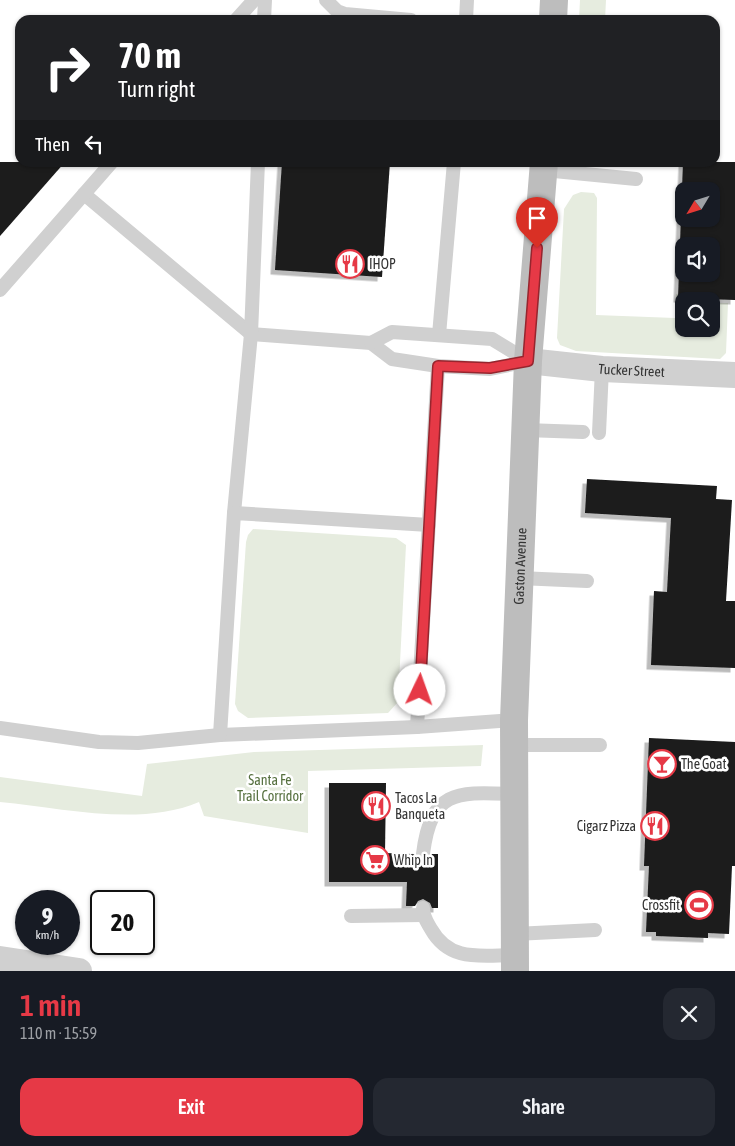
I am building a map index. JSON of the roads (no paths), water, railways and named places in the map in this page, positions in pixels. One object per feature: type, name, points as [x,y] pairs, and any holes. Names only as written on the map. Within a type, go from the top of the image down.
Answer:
[{"type":"street","points":[[553,15],[554,0]]},
{"type":"street","name":"Gaston Avenue","points":[[515,953],[514,732],[519,578],[528,361],[544,167]]},
{"type":"street","name":"Tucker Street","points":[[528,361],[602,369],[735,375]]},
{"type":"street","points":[[0,959],[80,971]]},
{"type":"lane","points":[[240,15],[254,0]]},
{"type":"lane","points":[[264,15],[265,0]]},
{"type":"lane","points":[[326,0],[337,12],[356,15]]},
{"type":"lane","points":[[466,15],[467,0]]},
{"type":"lane","points":[[0,290],[108,167]]},
{"type":"lane","points":[[220,735],[234,513],[251,334],[258,167]]},
{"type":"lane","points":[[439,335],[454,167]]},
{"type":"lane","points":[[551,167],[636,179]]},
{"type":"lane","points":[[84,194],[251,334],[371,344],[392,359],[438,366],[490,368],[528,361]]},
{"type":"lane","points":[[371,344],[392,332],[492,339],[528,361]]},
{"type":"lane","points":[[417,727],[438,366]]},
{"type":"lane","points":[[599,433],[602,369]]},
{"type":"lane","points":[[525,430],[583,432]]},
{"type":"lane","points":[[234,513],[429,525]]},
{"type":"lane","points":[[519,578],[587,581]]},
{"type":"lane","points":[[0,728],[99,742],[138,744],[220,735],[417,727],[514,732],[600,745]]},
{"type":"lane","points":[[424,854],[425,841],[433,815],[445,801],[461,793],[514,794]]},
{"type":"lane","points":[[351,916],[423,912],[434,934],[447,948],[462,955],[515,953],[595,930]]},
{"type":"place","name":"IHOP","points":[[350,264]]},
{"type":"place","name":"The Goat","points":[[662,764]]},
{"type":"place","name":"Tacos La Banqueta","points":[[376,806]]},
{"type":"place","name":"Cigarz Pizza","points":[[655,826]]},
{"type":"place","name":"Whip In","points":[[375,860]]},
{"type":"place","name":"Crossfit","points":[[699,905]]},
{"type":"park label","name":"Santa Fe Trail Corridor","points":[[270,788]]}]
